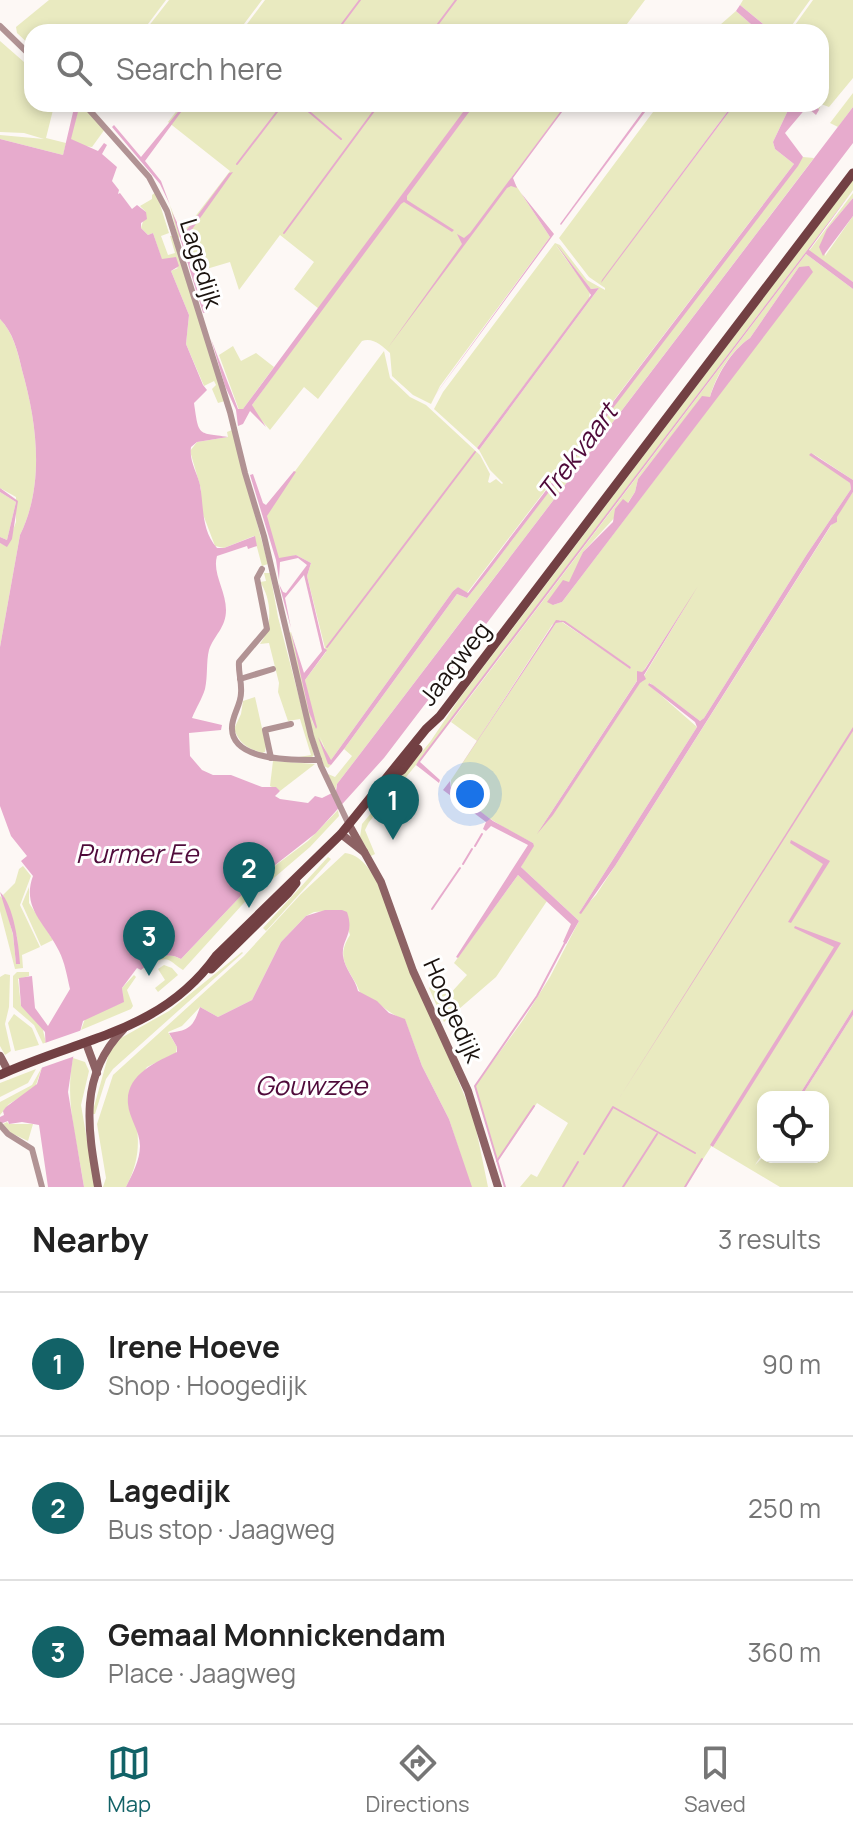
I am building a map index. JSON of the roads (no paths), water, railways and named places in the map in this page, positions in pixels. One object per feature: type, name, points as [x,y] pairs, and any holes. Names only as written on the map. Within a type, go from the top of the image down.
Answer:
[{"type":"main road","name":"Jaagweg","points":[[4,1073],[98,1039],[162,1009],[202,976],[216,956],[341,834],[440,716],[853,173]]},
{"type":"street","points":[[0,26],[24,49]]},
{"type":"street","name":"Lagedijk","points":[[91,112],[149,177],[167,211],[228,404],[266,545],[308,725],[319,760],[349,825]]},
{"type":"street","points":[[262,569],[258,573],[257,583],[267,629],[241,657],[241,696],[232,727],[233,736],[238,745],[246,750],[271,758],[319,760]]},
{"type":"street","points":[[240,679],[273,669]]},
{"type":"street","points":[[271,758],[265,730],[291,724]]},
{"type":"street","name":"Hoogedijk","points":[[349,825],[381,882],[413,971],[468,1091],[498,1187]]},
{"type":"street","name":"Hoogedijk","points":[[341,834],[364,852]]},
{"type":"street","points":[[98,1187],[88,1119],[97,1073],[112,1042],[125,1028]]},
{"type":"street","points":[[98,1039],[102,1063]]},
{"type":"street","points":[[83,1044],[97,1073]]},
{"type":"street","points":[[0,1056],[4,1073]]},
{"type":"street","points":[[0,1125],[32,1149],[42,1187]]},
{"type":"water","points":[[740,5],[763,24],[751,24],[736,11]]},
{"type":"water","name":"Purmer Ee","points":[[853,107],[853,143],[384,758],[316,833],[256,880],[181,959],[165,956],[141,970],[137,968],[122,988],[124,1002],[83,1021],[68,1092],[84,1187],[48,1187],[39,1125],[22,1122],[9,1124],[8,1121],[0,1124],[6,1107],[37,1084],[46,1054],[45,1032],[21,1006],[19,978],[32,976],[35,1008],[48,1026],[70,989],[61,956],[33,907],[30,887],[33,876],[21,861],[27,856],[11,836],[0,806],[0,647],[20,535],[33,495],[36,453],[32,411],[19,356],[12,336],[0,319],[0,139],[63,155],[73,112],[78,112],[71,139],[98,151],[104,143],[107,145],[102,154],[117,167],[112,181],[119,190],[118,194],[132,209],[137,205],[146,212],[147,219],[141,223],[141,228],[148,235],[153,233],[162,259],[176,257],[179,266],[171,271],[189,315],[186,344],[207,390],[194,403],[197,422],[205,433],[228,437],[197,442],[191,447],[208,534],[217,548],[255,536],[257,546],[248,549],[247,546],[217,556],[216,569],[225,603],[225,616],[209,650],[205,689],[192,718],[222,725],[221,730],[189,733],[190,756],[202,770],[213,775],[231,775],[262,787],[276,787],[280,791],[275,796],[280,799],[308,803],[315,796],[322,798],[336,791],[337,784]]},
{"type":"water","points":[[181,112],[145,161],[161,181],[170,205],[160,184],[112,127],[114,125],[141,157]]},
{"type":"water","points":[[463,112],[469,112],[407,196],[407,200],[454,230],[452,232],[404,202],[401,204],[252,405],[266,427],[250,411],[243,424],[238,426],[236,410],[225,386],[211,339],[238,409],[243,409]]},
{"type":"water","points":[[562,112],[513,178],[517,188],[507,188],[387,349],[462,244],[457,234],[464,238]]},
{"type":"water","points":[[642,112],[645,112],[561,225]]},
{"type":"water","points":[[727,112],[729,112],[601,283]]},
{"type":"water","name":"Trekvaart","points":[[787,112],[803,112],[785,133],[803,157],[798,166],[484,577],[467,598],[457,594],[344,749],[331,765],[328,764],[318,737],[331,760],[453,591],[458,587],[468,593],[794,164],[775,149],[773,142]]},
{"type":"water","points":[[233,172],[186,242],[207,312],[203,313],[172,212],[183,235],[229,173]]},
{"type":"water","points":[[853,190],[809,250],[853,282],[853,289],[806,254],[420,762],[440,780],[439,783],[416,765],[419,760]]},
{"type":"water","points":[[521,193],[554,234],[430,402],[550,237]]},
{"type":"water","points":[[853,198],[853,216],[823,256],[819,247],[827,229]]},
{"type":"water","points":[[556,244],[591,289],[599,288],[479,450],[477,448],[591,295]]},
{"type":"water","points":[[809,266],[813,272],[562,602],[553,605],[547,602],[563,580],[569,582],[583,552],[613,522],[615,509],[623,499],[628,503],[638,479],[702,396],[710,397],[726,364],[750,338],[799,267]]},
{"type":"water","points":[[811,453],[853,480],[853,492],[837,522],[831,525],[615,866],[579,913],[697,727],[649,683],[700,721],[704,718],[851,489],[850,483],[809,455]]},
{"type":"water","points":[[294,471],[267,516],[279,558],[296,555],[311,563],[307,576],[327,650],[305,680],[316,729],[309,712],[291,632],[304,673],[322,651],[304,575],[285,598],[291,628],[279,584],[286,593],[307,565],[298,558],[280,562],[279,580],[276,560],[250,475],[253,474],[266,505]]},
{"type":"water","points":[[0,488],[18,501],[12,539],[7,547],[0,543],[0,537],[7,540],[16,502],[0,492]]},
{"type":"water","points":[[698,586],[644,675],[646,679],[640,683],[553,815],[537,834],[637,681],[637,671],[645,669]]},
{"type":"water","points":[[556,620],[565,621],[630,669],[563,622],[556,623],[456,773]]},
{"type":"water","points":[[853,727],[853,731],[618,1100]]},
{"type":"water","points":[[450,781],[451,789],[493,821],[533,843],[521,867],[579,921],[566,944],[563,942],[571,924],[518,875],[456,957],[528,845],[491,826],[486,831],[483,829],[486,822],[443,790]]},
{"type":"water","points":[[791,840],[830,861],[791,923],[788,922],[823,864],[790,843]]},
{"type":"water","points":[[0,892],[12,916],[20,964],[16,964],[13,934]]},
{"type":"water","name":"Gouwzee","points":[[325,910],[347,912],[349,932],[343,956],[358,991],[377,1001],[389,1013],[405,1019],[422,1066],[449,1119],[472,1187],[126,1187],[140,1151],[128,1104],[131,1085],[151,1065],[177,1052],[169,1033],[190,1026],[200,1007],[218,1017],[252,1000],[281,942],[306,916]]},
{"type":"water","points":[[795,926],[841,943],[713,1147],[710,1145],[834,947]]},
{"type":"water","points":[[853,1009],[853,1015],[805,1091],[802,1091]]},
{"type":"waterway","points":[[342,24],[360,0]]},
{"type":"waterway","points":[[438,24],[456,0]]},
{"type":"waterway","points":[[237,164],[277,112]]},
{"type":"waterway","points":[[309,112],[341,139]]},
{"type":"waterway","points":[[284,233],[373,112]]},
{"type":"waterway","points":[[327,647],[475,452]]},
{"type":"waterway","points":[[475,846],[482,834]]},
{"type":"waterway","points":[[463,864],[472,849]]},
{"type":"waterway","points":[[432,909],[460,868]]},
{"type":"waterway","points":[[505,1187],[475,1086],[537,996],[566,941]]},
{"type":"waterway","points":[[497,1161],[534,1106]]},
{"type":"waterway","points":[[584,1154],[613,1107],[695,1153]]},
{"type":"waterway","points":[[623,1187],[657,1134]]},
{"type":"waterway","points":[[685,1187],[702,1159]]},
{"type":"waterway","points":[[563,1187],[578,1162]]},
{"type":"place","name":"Irene Hoeve","points":[[393,840]]},
{"type":"place","name":"Lagedijk","points":[[249,908]]},
{"type":"place","name":"Gemaal Monnickendam","points":[[149,976]]}]
